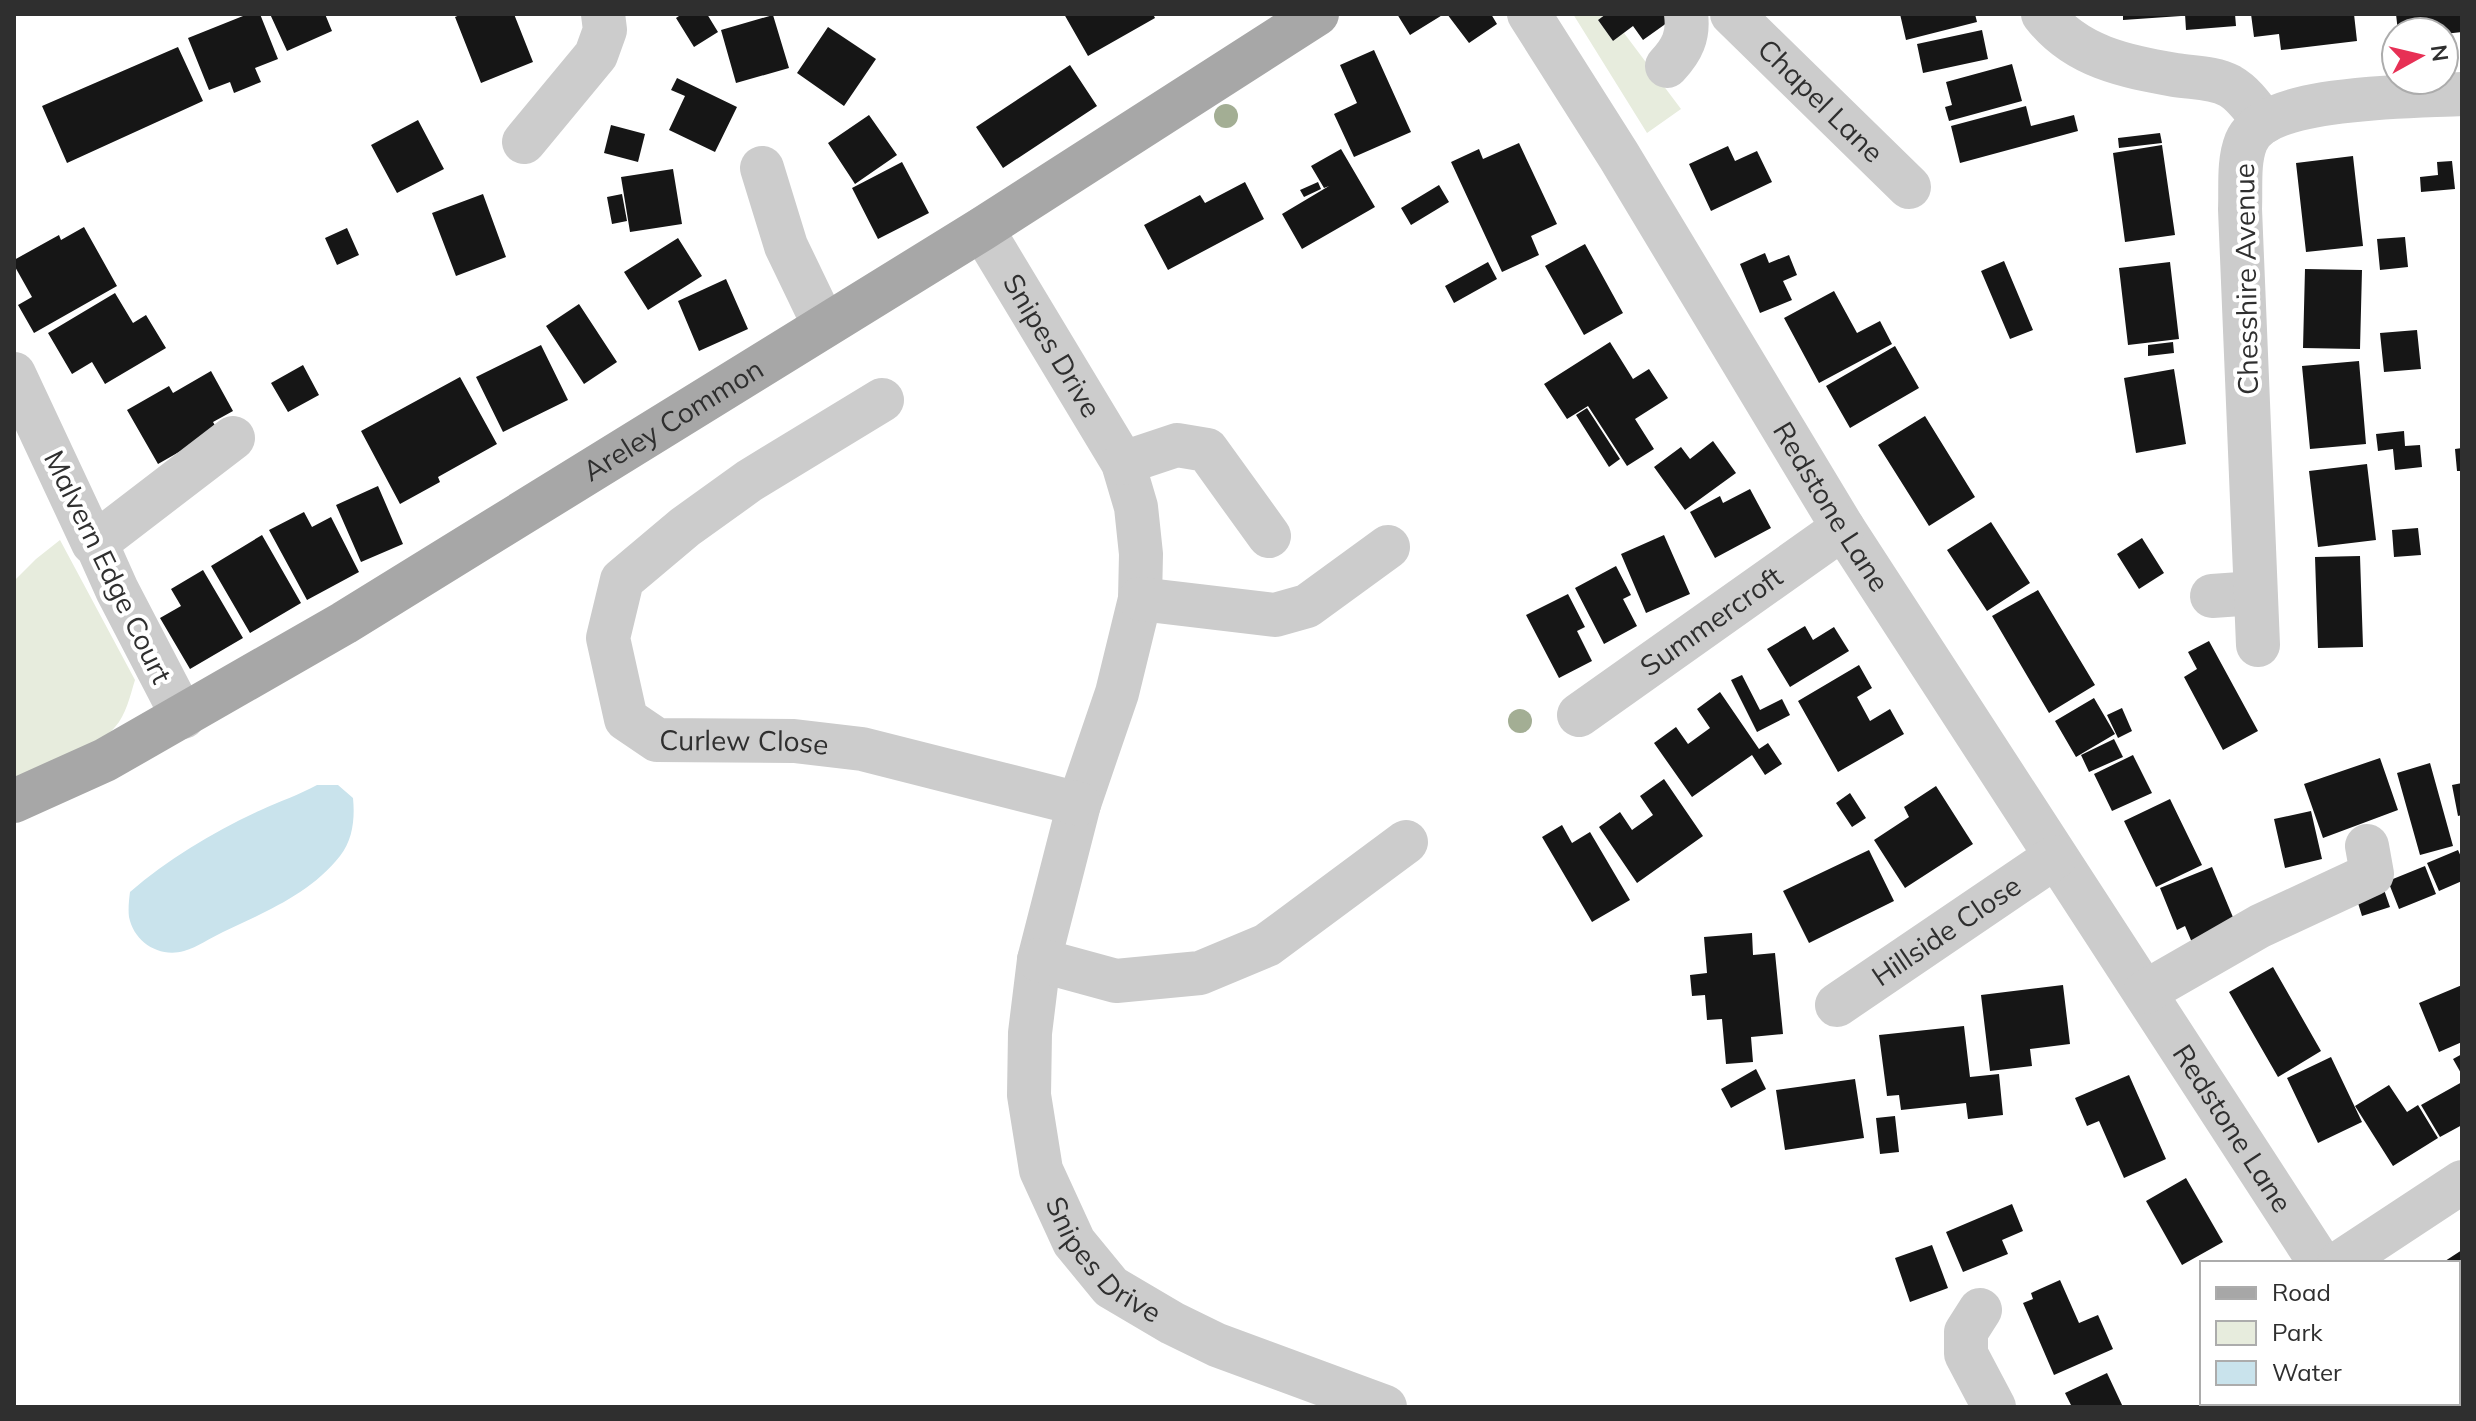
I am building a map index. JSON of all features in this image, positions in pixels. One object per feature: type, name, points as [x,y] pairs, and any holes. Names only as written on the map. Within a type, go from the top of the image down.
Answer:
[{"type":"main road","name":"Areley Common","points":[[14,801],[105,760],[344,623],[982,229],[1317,14]]},
{"type":"street","points":[[524,142],[596,55],[605,30],[603,14]]},
{"type":"street","name":"Redstone Lane","points":[[1529,14],[1628,169],[1843,528],[2319,1261]]},
{"type":"street","points":[[1667,66],[1681,50],[1687,34],[1686,14]]},
{"type":"street","name":"Chapel Lane","points":[[1732,14],[1909,187]]},
{"type":"street","points":[[2043,14],[2059,31],[2108,61],[2230,86],[2241,94],[2264,122]]},
{"type":"street","name":"Chesshire Avenue","points":[[2258,645],[2240,209],[2242,160],[2247,139],[2264,122],[2326,102],[2462,94]]},
{"type":"street","points":[[762,168],[786,246],[824,325]]},
{"type":"street","name":"Snipes Drive","points":[[982,229],[1123,463],[1136,507],[1141,554],[1140,599],[1117,693],[1079,804],[1039,960],[1030,1033],[1029,1095],[1041,1170],[1074,1242],[1111,1287],[1217,1345],[1385,1407]]},
{"type":"street","name":"Malvern Edge Court","points":[[14,374],[93,543],[96,543],[183,717]]},
{"type":"street","name":"Curlew Close","points":[[882,400],[749,481],[685,527],[622,580],[608,638],[626,719],[657,740],[794,741],[862,749],[1079,804]]},
{"type":"street","points":[[96,543],[233,438]]},
{"type":"street","points":[[1123,463],[1177,445],[1207,450],[1269,536]]},
{"type":"street","name":"Summercroft","points":[[1579,715],[1843,528]]},
{"type":"street","points":[[1140,599],[1275,615],[1307,606],[1388,547]]},
{"type":"street","points":[[2212,596],[2255,593]]},
{"type":"street","points":[[1039,960],[1116,981],[1200,973],[1267,945],[1406,842]]},
{"type":"street","points":[[2145,992],[2260,926],[2372,874],[2367,846]]},
{"type":"street","name":"Hillside Close","points":[[1837,1005],[2055,857]]},
{"type":"street","points":[[2342,1261],[2462,1182]]},
{"type":"street","points":[[1980,1310],[1966,1332],[1966,1354],[1994,1407]]},
{"type":"green space","points":[[1573,14],[1605,14],[1598,20],[1613,41],[1624,33],[1681,109],[1647,133]]},
{"type":"green space","points":[[60,540],[135,680],[122,717],[107,735],[82,750],[14,780],[14,581]]},
{"type":"water","points":[[317,785],[338,785],[353,798],[354,813],[344,850],[315,881],[271,909],[184,951],[157,950],[136,934],[129,917],[130,892],[192,846]]},
{"type":"building","points":[[248,14],[260,14],[278,59],[255,68],[261,82],[234,93],[230,82],[209,90],[188,38]]},
{"type":"building","points":[[270,14],[325,14],[332,31],[287,51]]},
{"type":"building","points":[[462,14],[514,14],[533,62],[481,83],[455,17]]},
{"type":"building","points":[[682,14],[707,14],[718,32],[694,47],[676,18]]},
{"type":"building","points":[[1064,14],[1153,14],[1155,18],[1088,56]]},
{"type":"building","points":[[1397,14],[1444,14],[1410,35]]},
{"type":"building","points":[[1447,14],[1491,14],[1497,24],[1469,43]]},
{"type":"building","points":[[1606,14],[1666,14],[1671,20],[1643,40],[1633,26],[1613,41],[1598,20]]},
{"type":"building","points":[[1900,14],[1975,14],[1977,22],[1906,40]]},
{"type":"building","points":[[2123,14],[2181,14],[2181,16],[2123,20]]},
{"type":"building","points":[[2185,14],[2235,14],[2236,26],[2186,30]]},
{"type":"building","points":[[2251,14],[2354,14],[2357,41],[2281,50],[2279,34],[2254,37]]},
{"type":"building","points":[[2462,14],[2462,32],[2460,16],[2396,16]]},
{"type":"building","points":[[773,15],[789,68],[736,83],[721,30]]},
{"type":"building","points":[[828,27],[876,59],[844,106],[797,73]]},
{"type":"building","points":[[1982,30],[1988,59],[1923,73],[1917,44]]},
{"type":"building","points":[[178,47],[203,101],[67,163],[42,106]]},
{"type":"building","points":[[1374,50],[1411,132],[1354,157],[1334,114],[1357,103],[1340,65]]},
{"type":"building","points":[[2012,64],[2022,101],[1949,121],[1945,107],[1952,105],[1946,82]]},
{"type":"building","points":[[1070,65],[1097,106],[1003,168],[976,127]]},
{"type":"building","points":[[677,78],[737,107],[715,152],[669,130],[685,96],[671,90]]},
{"type":"building","points":[[2026,106],[2031,126],[2074,115],[2078,131],[1960,163],[1951,126]]},
{"type":"building","points":[[869,115],[897,155],[855,184],[828,143]]},
{"type":"building","points":[[418,120],[444,169],[397,193],[371,145]]},
{"type":"building","points":[[611,125],[645,134],[638,162],[604,153]]},
{"type":"building","points":[[2160,133],[2162,143],[2119,148],[2118,138]]},
{"type":"building","points":[[1519,143],[1557,224],[1531,236],[1539,255],[1502,272],[1451,162],[1479,149],[1483,159]]},
{"type":"building","points":[[2162,145],[2175,235],[2125,242],[2113,153]]},
{"type":"building","points":[[1728,146],[1735,161],[1757,151],[1772,182],[1711,211],[1689,164]]},
{"type":"building","points":[[1341,149],[1375,207],[1302,249],[1282,214],[1329,186],[1324,188],[1311,166]]},
{"type":"building","points":[[2353,156],[2363,246],[2306,252],[2296,163]]},
{"type":"building","points":[[2452,161],[2455,189],[2421,192],[2420,177],[2438,175],[2437,162]]},
{"type":"building","points":[[902,162],[929,213],[878,239],[852,188]]},
{"type":"building","points":[[673,169],[682,224],[630,232],[621,177]]},
{"type":"building","points":[[1245,182],[1264,219],[1168,270],[1144,225],[1200,195],[1205,203]]},
{"type":"building","points":[[1318,182],[1321,189],[1304,197],[1300,190]]},
{"type":"building","points":[[1439,185],[1449,202],[1411,225],[1401,208]]},
{"type":"building","points":[[483,194],[506,257],[456,276],[432,213]]},
{"type":"building","points":[[622,194],[627,221],[612,224],[607,197]]},
{"type":"building","points":[[84,227],[117,286],[34,333],[18,305],[32,297],[14,260],[59,235],[61,240]]},
{"type":"building","points":[[347,228],[359,255],[337,265],[325,238]]},
{"type":"building","points":[[2405,237],[2408,267],[2380,270],[2377,239]]},
{"type":"building","points":[[678,238],[702,276],[648,310],[624,272]]},
{"type":"building","points":[[1585,244],[1623,313],[1584,335],[1545,266]]},
{"type":"building","points":[[1765,253],[1769,263],[1789,255],[1797,275],[1783,281],[1792,300],[1760,313],[1740,264]]},
{"type":"building","points":[[2004,261],[2033,330],[2010,339],[1981,271]]},
{"type":"building","points":[[1488,262],[1497,279],[1454,303],[1445,286]]},
{"type":"building","points":[[2170,262],[2179,339],[2128,345],[2119,268]]},
{"type":"building","points":[[2305,269],[2362,270],[2360,349],[2303,348]]},
{"type":"building","points":[[726,279],[748,329],[699,351],[678,301]]},
{"type":"building","points":[[1834,291],[1857,333],[1880,321],[1892,344],[1819,383],[1784,318]]},
{"type":"building","points":[[115,293],[133,323],[146,315],[166,348],[105,384],[92,362],[72,374],[48,333]]},
{"type":"building","points":[[579,304],[617,362],[584,384],[546,326]]},
{"type":"building","points":[[2417,330],[2421,369],[2384,372],[2380,333]]},
{"type":"building","points":[[1610,342],[1633,379],[1649,369],[1668,398],[1635,419],[1654,449],[1627,466],[1588,406],[1567,419],[1544,384]]},
{"type":"building","points":[[2173,342],[2174,353],[2148,356],[2148,345]]},
{"type":"building","points":[[541,345],[568,400],[503,432],[476,377]]},
{"type":"building","points":[[1895,346],[1919,388],[1850,428],[1826,386]]},
{"type":"building","points":[[2359,361],[2366,444],[2310,449],[2302,366]]},
{"type":"building","points":[[303,365],[319,395],[288,412],[271,383]]},
{"type":"building","points":[[2174,369],[2186,444],[2136,453],[2124,378]]},
{"type":"building","points":[[211,371],[233,411],[213,422],[221,436],[179,452],[158,464],[127,410],[169,386],[173,393]]},
{"type":"building","points":[[460,377],[497,444],[438,477],[440,482],[400,504],[361,431]]},
{"type":"building","points":[[1587,408],[1620,459],[1609,467],[1576,415]]},
{"type":"building","points":[[1925,416],[1975,497],[1929,526],[1878,445]]},
{"type":"building","points":[[2404,431],[2405,446],[2420,445],[2422,467],[2395,470],[2393,449],[2378,451],[2376,434]]},
{"type":"building","points":[[1713,441],[1736,473],[1685,510],[1654,467],[1681,447],[1690,459]]},
{"type":"building","points":[[2462,448],[2462,471],[2457,471],[2455,449]]},
{"type":"building","points":[[2367,464],[2376,540],[2318,547],[2309,471]]},
{"type":"building","points":[[378,486],[403,544],[361,562],[336,505]]},
{"type":"building","points":[[1750,489],[1771,528],[1715,558],[1690,512],[1720,496],[1723,503]]},
{"type":"building","points":[[304,512],[312,527],[331,517],[359,572],[307,600],[269,530]]},
{"type":"building","points":[[1991,522],[2030,583],[1987,611],[1947,550]]},
{"type":"building","points":[[2418,528],[2421,555],[2394,557],[2392,530]]},
{"type":"building","points":[[262,535],[301,603],[250,633],[211,566]]},
{"type":"building","points":[[1664,535],[1690,594],[1646,613],[1621,554]]},
{"type":"building","points":[[2142,538],[2164,573],[2139,589],[2117,554]]},
{"type":"building","points":[[2360,556],[2363,647],[2318,648],[2315,557]]},
{"type":"building","points":[[1616,566],[1631,595],[1623,599],[1637,626],[1604,644],[1575,588]]},
{"type":"building","points":[[203,570],[243,638],[190,669],[160,618],[181,606],[171,589]]},
{"type":"building","points":[[2038,590],[2095,685],[2049,713],[1992,616]]},
{"type":"building","points":[[1568,594],[1585,627],[1577,631],[1592,661],[1559,678],[1526,615]]},
{"type":"building","points":[[1805,626],[1813,640],[1834,627],[1849,651],[1790,687],[1767,649]]},
{"type":"building","points":[[2209,641],[2258,731],[2223,750],[2184,677],[2197,669],[2188,652]]},
{"type":"building","points":[[1859,665],[1872,688],[1857,697],[1870,721],[1890,709],[1904,734],[1838,772],[1798,701]]},
{"type":"building","points":[[1742,675],[1760,710],[1782,699],[1790,715],[1757,732],[1731,680]]},
{"type":"building","points":[[1720,692],[1759,749],[1768,743],[1782,764],[1765,775],[1752,755],[1692,797],[1654,743],[1676,727],[1688,744],[1710,728],[1697,709]]},
{"type":"building","points":[[2094,698],[2115,734],[2076,757],[2055,721]]},
{"type":"building","points":[[2122,708],[2132,731],[2118,738],[2107,715]]},
{"type":"building","points":[[2114,739],[2123,757],[2089,772],[2081,755]]},
{"type":"building","points":[[2133,755],[2152,793],[2112,811],[2094,774]]},
{"type":"building","points":[[2380,758],[2398,810],[2323,838],[2304,784]]},
{"type":"building","points":[[2430,763],[2453,846],[2420,855],[2397,773]]},
{"type":"building","points":[[1664,779],[1703,836],[1637,883],[1599,827],[1620,812],[1632,830],[1653,815],[1640,796]]},
{"type":"building","points":[[2462,783],[2462,815],[2458,816],[2452,785]]},
{"type":"building","points":[[1936,786],[1973,844],[1905,888],[1874,840],[1909,817],[1904,807]]},
{"type":"building","points":[[1850,793],[1866,818],[1852,827],[1836,803]]},
{"type":"building","points":[[2170,799],[2202,865],[2156,887],[2124,821]]},
{"type":"building","points":[[2311,811],[2322,859],[2285,868],[2274,819]]},
{"type":"building","points":[[1562,825],[1572,843],[1590,832],[1630,900],[1592,922],[1542,837]]},
{"type":"building","points":[[1869,850],[1894,901],[1809,943],[1783,891]]},
{"type":"building","points":[[2458,850],[2462,859],[2462,881],[2439,891],[2427,863]]},
{"type":"building","points":[[2425,866],[2436,894],[2399,909],[2388,881]]},
{"type":"building","points":[[2212,867],[2240,934],[2196,952],[2185,926],[2177,930],[2160,888]]},
{"type":"building","points":[[2381,881],[2390,907],[2362,916],[2354,890]]},
{"type":"building","points":[[1752,933],[1753,955],[1775,953],[1783,1034],[1751,1037],[1753,1062],[1726,1064],[1722,1019],[1707,1020],[1705,995],[1692,996],[1690,975],[1707,973],[1704,937]]},
{"type":"building","points":[[2273,967],[2321,1051],[2278,1077],[2229,992]]},
{"type":"building","points":[[2063,985],[2070,1044],[2030,1049],[2032,1066],[1990,1071],[1981,995]]},
{"type":"building","points":[[2462,985],[2462,1042],[2439,1052],[2419,1003]]},
{"type":"building","points":[[1964,1026],[1970,1077],[1999,1074],[2003,1115],[1968,1119],[1966,1103],[1901,1110],[1899,1095],[1887,1096],[1879,1035]]},
{"type":"building","points":[[2462,1054],[2462,1075],[2453,1059]]},
{"type":"building","points":[[2331,1057],[2362,1122],[2318,1143],[2287,1078]]},
{"type":"building","points":[[1756,1069],[1766,1089],[1731,1108],[1721,1089]]},
{"type":"building","points":[[2129,1075],[2166,1159],[2124,1178],[2099,1121],[2087,1126],[2075,1098]]},
{"type":"building","points":[[1855,1079],[1864,1138],[1785,1150],[1776,1090]]},
{"type":"building","points":[[2462,1082],[2462,1125],[2440,1137],[2421,1105]]},
{"type":"building","points":[[2389,1085],[2407,1112],[2418,1105],[2438,1138],[2393,1166],[2355,1106]]},
{"type":"building","points":[[1895,1116],[1899,1152],[1880,1154],[1876,1118]]},
{"type":"building","points":[[2186,1178],[2223,1242],[2182,1265],[2146,1201]]},
{"type":"building","points":[[2012,1204],[2023,1231],[2002,1240],[2008,1254],[1963,1272],[1946,1232]]},
{"type":"building","points":[[1932,1245],[1948,1288],[1910,1302],[1895,1258]]},
{"type":"building","points":[[2462,1250],[2462,1350],[2460,1261],[2445,1261]]},
{"type":"building","points":[[2060,1280],[2079,1323],[2098,1315],[2113,1349],[2054,1375],[2023,1303],[2033,1299],[2031,1293]]},
{"type":"building","points":[[2107,1373],[2123,1407],[2072,1407],[2065,1393]]},
{"type":"building","points":[[2271,1405],[2321,1407],[2272,1407]]}]
